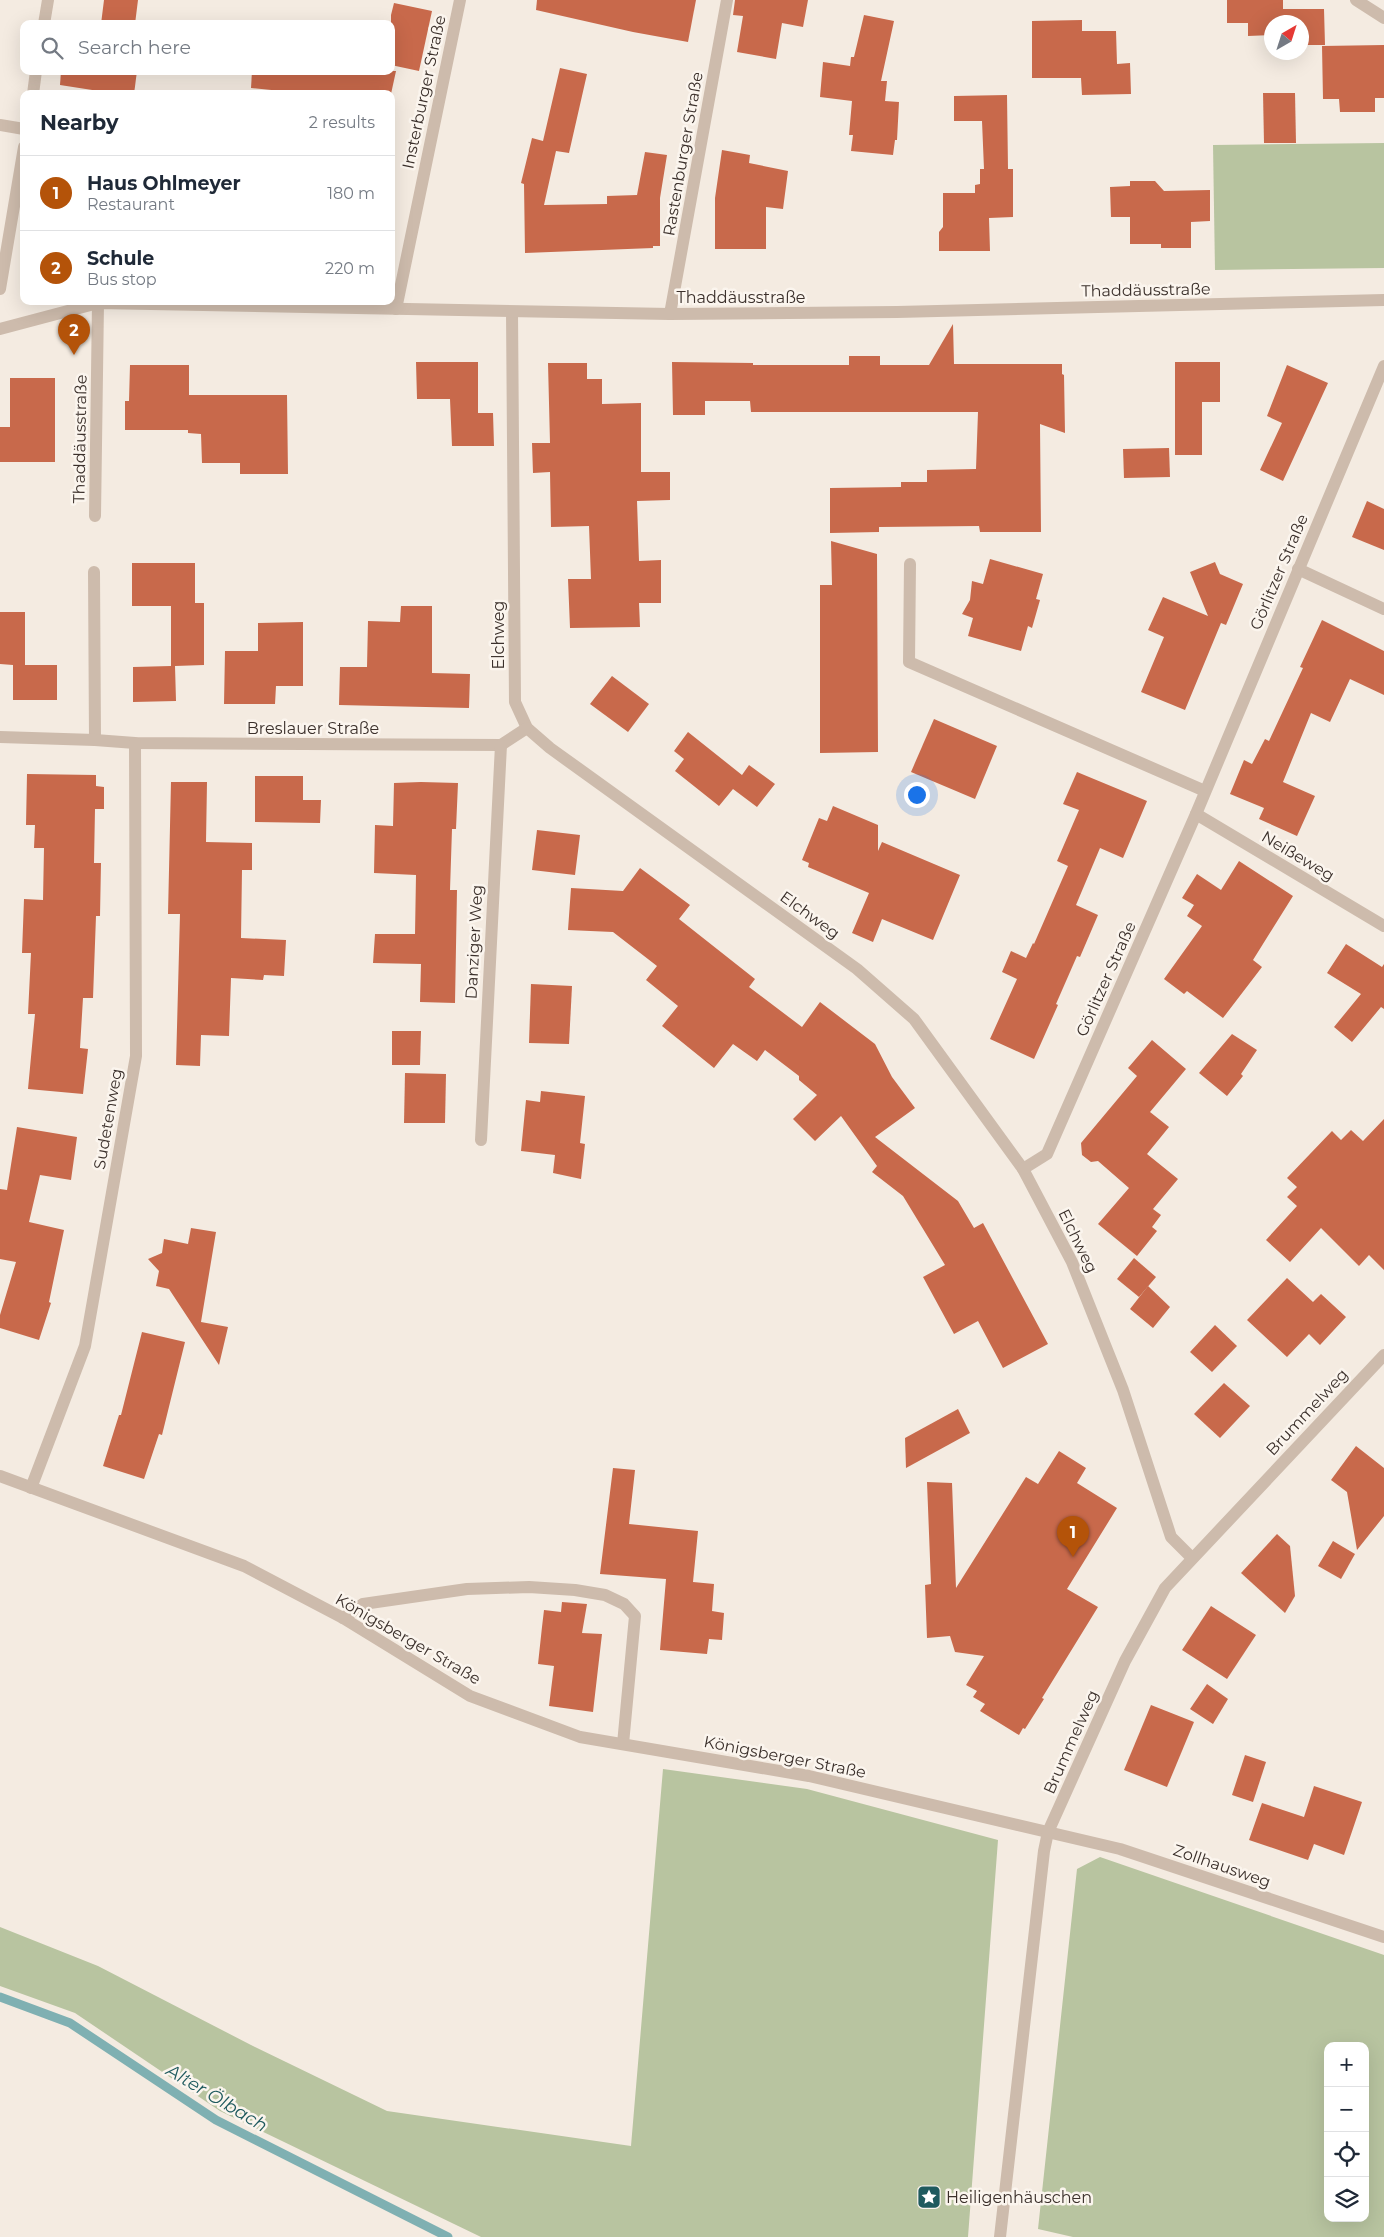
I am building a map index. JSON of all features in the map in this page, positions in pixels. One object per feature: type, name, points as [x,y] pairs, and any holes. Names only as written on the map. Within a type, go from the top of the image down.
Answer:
[{"type":"street","points":[[45,20],[48,0]]},
{"type":"street","name":"Insterburger Straße","points":[[396,309],[460,0]]},
{"type":"street","name":"Rastenburger Straße","points":[[670,314],[728,0]]},
{"type":"street","points":[[1356,0],[1384,18]]},
{"type":"street","points":[[34,90],[35,75]]},
{"type":"street","points":[[0,125],[20,128]]},
{"type":"street","points":[[0,289],[20,172]]},
{"type":"street","name":"Thaddäusstraße","points":[[226,305],[670,314],[898,312],[1384,300]]},
{"type":"street","name":"Thaddäusstraße","points":[[0,329],[87,305]]},
{"type":"street","name":"Thaddäusstraße","points":[[95,516],[98,305]]},
{"type":"street","name":"Elchweg","points":[[512,312],[514,702],[527,728],[550,748],[857,968],[914,1019],[1024,1169],[1072,1262],[1123,1390],[1171,1537],[1192,1558]]},
{"type":"street","name":"Görlitzer Straße","points":[[1024,1169],[1046,1154],[1196,814],[1384,366]]},
{"type":"street","points":[[910,564],[909,662],[1205,791]]},
{"type":"street","points":[[1298,569],[1384,609]]},
{"type":"street","points":[[94,572],[95,740]]},
{"type":"street","points":[[501,745],[527,728]]},
{"type":"street","name":"Breslauer Straße","points":[[0,737],[95,740],[136,744],[501,745]]},
{"type":"street","name":"Sudetenweg","points":[[31,1488],[85,1346],[136,1056],[136,744]]},
{"type":"street","name":"Danziger Weg","points":[[480,1140],[501,745]]},
{"type":"street","name":"Neißeweg","points":[[1196,814],[1384,926]]},
{"type":"street","name":"Brummelweg","points":[[1000,2237],[1044,1850],[1048,1832],[1125,1661],[1165,1588],[1384,1355]]},
{"type":"street","name":"Königsberger Straße","points":[[0,1476],[244,1566],[343,1618],[470,1696],[580,1737],[809,1776],[1048,1832]]},
{"type":"street","points":[[343,1618],[363,1604],[468,1589],[529,1587],[575,1590],[605,1595],[624,1604],[635,1616],[623,1744]]},
{"type":"street","name":"Zollhausweg","points":[[1048,1832],[1120,1849],[1384,1937]]},
{"type":"green space","points":[[1384,143],[1384,268],[1215,270],[1213,145]]},
{"type":"green space","points":[[663,1769],[807,1789],[998,1840],[968,2237],[481,2237],[220,2111],[75,2013],[0,1986],[0,1927],[98,1966],[251,2045],[387,2111],[631,2146]]},
{"type":"green space","points":[[1100,1857],[1384,1955],[1384,2237],[1073,2237],[1038,2229],[1077,1869]]},
{"type":"building","points":[[104,0],[138,0],[136,20],[102,20]]},
{"type":"building","points":[[537,0],[696,0],[688,42],[633,32],[536,10]]},
{"type":"building","points":[[735,0],[808,0],[803,27],[782,23],[776,59],[737,52],[743,16],[733,15]]},
{"type":"building","points":[[1227,0],[1283,0],[1283,9],[1324,9],[1325,45],[1309,45],[1309,15],[1264,15],[1264,35],[1248,36],[1248,23],[1227,23]]},
{"type":"building","points":[[394,3],[432,11],[419,71],[395,66],[395,20],[391,20]]},
{"type":"building","points":[[864,15],[894,21],[881,81],[887,81],[885,101],[899,102],[897,140],[895,140],[893,155],[851,151],[853,135],[849,135],[852,101],[820,97],[823,62],[850,66]]},
{"type":"building","points":[[1082,20],[1082,31],[1116,31],[1117,64],[1130,63],[1131,94],[1082,95],[1081,78],[1032,78],[1032,21]]},
{"type":"building","points":[[1384,45],[1384,98],[1375,98],[1375,112],[1340,112],[1339,99],[1323,99],[1322,46]]},
{"type":"building","points":[[560,68],[587,74],[569,153],[556,151],[544,205],[607,204],[607,196],[637,195],[645,152],[667,155],[660,198],[660,246],[653,246],[653,248],[525,253],[524,184],[521,183],[532,138],[543,141]]},
{"type":"building","points":[[396,71],[392,90],[271,90],[251,88],[252,75],[395,75]]},
{"type":"building","points":[[61,75],[136,75],[135,90],[92,90],[60,85]]},
{"type":"building","points":[[1263,93],[1295,93],[1296,143],[1264,143]]},
{"type":"building","points":[[1007,95],[1008,169],[1013,169],[1013,217],[989,218],[990,251],[939,251],[939,232],[943,227],[943,193],[975,193],[975,185],[980,184],[980,169],[984,169],[982,121],[954,121],[954,96]]},
{"type":"building","points":[[722,150],[750,155],[749,163],[788,171],[783,209],[766,207],[766,249],[715,249],[715,198]]},
{"type":"building","points":[[1130,181],[1155,181],[1164,191],[1210,190],[1210,221],[1191,222],[1191,248],[1161,248],[1161,244],[1130,244],[1130,217],[1111,217],[1110,187],[1130,186]]},
{"type":"building","points":[[953,324],[954,364],[1062,364],[1062,374],[1064,375],[1065,433],[1040,424],[1041,532],[980,532],[979,526],[879,527],[879,532],[830,533],[830,488],[901,487],[901,482],[927,482],[927,470],[976,469],[978,412],[751,412],[750,401],[705,401],[705,415],[673,415],[672,362],[753,363],[753,365],[849,365],[849,356],[880,356],[880,365],[929,365]]},
{"type":"building","points":[[416,362],[478,362],[478,413],[493,413],[494,446],[452,446],[450,399],[417,399]]},
{"type":"building","points":[[1175,362],[1220,362],[1220,402],[1202,402],[1202,455],[1175,455]]},
{"type":"building","points":[[548,363],[587,363],[587,379],[602,379],[602,404],[641,403],[641,472],[670,472],[670,500],[637,501],[639,561],[661,560],[661,603],[639,603],[640,627],[570,628],[568,579],[591,579],[589,526],[551,527],[550,472],[533,473],[532,443],[550,443]]},
{"type":"building","points":[[130,365],[189,365],[189,395],[287,395],[288,474],[240,474],[240,463],[202,463],[201,434],[188,433],[188,430],[125,430],[125,401],[129,401]]},
{"type":"building","points":[[1287,365],[1328,383],[1283,481],[1260,470],[1282,423],[1267,416]]},
{"type":"building","points":[[10,378],[55,378],[55,462],[0,462],[0,427],[10,427]]},
{"type":"building","points":[[1169,448],[1170,477],[1124,478],[1123,449]]},
{"type":"building","points":[[1367,501],[1384,509],[1384,550],[1352,537]]},
{"type":"building","points":[[831,541],[877,554],[878,752],[820,753],[820,585],[832,585]]},
{"type":"building","points":[[990,559],[1043,574],[1036,599],[1040,600],[1032,628],[1028,626],[1021,651],[968,636],[973,618],[962,614],[970,600],[972,581],[983,584]]},
{"type":"building","points":[[1215,562],[1220,574],[1243,584],[1226,625],[1221,623],[1185,710],[1141,692],[1164,637],[1148,630],[1163,597],[1208,616],[1190,572]]},
{"type":"building","points":[[132,563],[195,563],[195,603],[204,603],[204,665],[175,666],[176,701],[133,702],[133,667],[171,666],[171,606],[132,606]]},
{"type":"building","points":[[401,606],[432,606],[432,673],[470,674],[469,708],[339,705],[340,667],[367,667],[368,621],[400,622]]},
{"type":"building","points":[[0,612],[25,612],[25,665],[57,665],[57,700],[13,700],[13,665],[0,664]]},
{"type":"building","points":[[1322,620],[1384,651],[1384,695],[1350,679],[1330,722],[1311,713],[1283,782],[1315,796],[1297,836],[1259,819],[1264,808],[1230,794],[1244,760],[1252,764],[1265,739],[1269,741],[1303,668],[1300,667]]},
{"type":"building","points":[[303,622],[303,686],[276,686],[275,704],[224,704],[225,651],[258,651],[258,623]]},
{"type":"building","points":[[612,676],[649,704],[628,732],[590,704]]},
{"type":"building","points":[[934,719],[997,746],[975,799],[911,772]]},
{"type":"building","points":[[688,732],[742,775],[749,765],[775,784],[757,807],[733,789],[719,806],[675,771],[684,759],[674,751]]},
{"type":"building","points":[[1077,772],[1147,801],[1123,858],[1100,848],[1076,905],[1098,915],[1080,957],[1077,956],[1034,1059],[990,1039],[1017,979],[1002,972],[1011,951],[1026,958],[1068,866],[1057,861],[1079,810],[1063,804]]},
{"type":"building","points":[[27,774],[96,775],[96,786],[104,787],[104,809],[95,809],[94,863],[101,863],[100,916],[96,916],[93,998],[83,998],[80,1048],[88,1049],[83,1094],[28,1089],[35,1014],[28,1014],[31,953],[22,953],[24,899],[43,900],[44,848],[34,848],[35,825],[26,825]]},
{"type":"building","points":[[255,776],[303,776],[303,800],[321,800],[320,823],[255,822]]},
{"type":"building","points":[[171,782],[207,782],[206,842],[252,843],[252,870],[242,870],[241,938],[286,940],[284,976],[264,975],[263,980],[231,978],[229,1036],[201,1035],[200,1066],[176,1065],[180,914],[168,914]]},
{"type":"building","points":[[394,783],[458,783],[456,829],[452,829],[450,890],[457,890],[455,1003],[420,1002],[421,964],[373,963],[375,934],[415,934],[416,875],[374,873],[375,825],[393,826]]},
{"type":"building","points":[[833,806],[878,825],[878,851],[882,842],[960,875],[933,940],[882,919],[873,942],[852,933],[869,893],[808,867],[809,863],[802,860],[819,818],[827,821]]},
{"type":"building","points":[[537,830],[580,835],[575,875],[532,870]]},
{"type":"building","points":[[1239,861],[1293,896],[1253,960],[1262,967],[1223,1018],[1187,991],[1184,994],[1164,979],[1202,926],[1187,916],[1194,905],[1182,898],[1197,874],[1221,890]]},
{"type":"building","points":[[640,868],[690,905],[679,919],[755,979],[749,987],[802,1027],[820,1002],[875,1044],[892,1077],[915,1108],[875,1137],[958,1201],[974,1228],[983,1223],[1048,1344],[1003,1368],[978,1321],[954,1334],[923,1277],[945,1265],[903,1196],[872,1172],[877,1166],[841,1116],[815,1141],[793,1119],[817,1095],[799,1080],[799,1076],[765,1050],[757,1061],[733,1044],[714,1068],[662,1026],[678,1006],[646,980],[657,966],[613,932],[568,930],[571,888],[623,891]]},
{"type":"building","points":[[1346,944],[1382,967],[1384,964],[1384,1009],[1381,1007],[1352,1042],[1334,1027],[1361,994],[1327,973]]},
{"type":"building","points":[[531,984],[572,986],[569,1044],[529,1043]]},
{"type":"building","points":[[392,1031],[421,1031],[420,1065],[392,1065]]},
{"type":"building","points":[[1232,1034],[1257,1050],[1241,1074],[1243,1076],[1227,1096],[1199,1073]]},
{"type":"building","points":[[1152,1040],[1186,1069],[1150,1112],[1169,1127],[1147,1154],[1178,1179],[1153,1209],[1161,1215],[1152,1227],[1157,1231],[1137,1256],[1098,1224],[1129,1188],[1098,1161],[1091,1162],[1082,1155],[1081,1143],[1137,1076],[1128,1068]]},
{"type":"building","points":[[405,1073],[446,1074],[445,1123],[404,1123]]},
{"type":"building","points":[[541,1091],[585,1096],[580,1143],[585,1144],[581,1179],[553,1173],[555,1155],[521,1151],[526,1100],[540,1102]]},
{"type":"building","points":[[1384,1119],[1384,1270],[1369,1255],[1359,1266],[1321,1228],[1290,1262],[1266,1240],[1297,1206],[1287,1197],[1297,1187],[1287,1178],[1332,1131],[1341,1140],[1351,1130],[1363,1141]]},
{"type":"building","points":[[17,1127],[77,1137],[71,1180],[40,1175],[29,1222],[64,1230],[49,1302],[51,1303],[39,1340],[0,1328],[0,1315],[16,1262],[0,1259],[0,1189],[7,1190]]},
{"type":"building","points":[[191,1228],[216,1232],[201,1322],[228,1327],[219,1365],[169,1289],[156,1286],[159,1271],[148,1259],[162,1253],[164,1239],[188,1244]]},
{"type":"building","points":[[1134,1258],[1156,1277],[1139,1297],[1117,1279]]},
{"type":"building","points":[[1287,1278],[1313,1302],[1321,1294],[1346,1317],[1320,1345],[1309,1334],[1287,1357],[1247,1320]]},
{"type":"building","points":[[1148,1286],[1170,1307],[1153,1328],[1130,1309]]},
{"type":"building","points":[[1215,1325],[1237,1346],[1212,1372],[1190,1352]]},
{"type":"building","points":[[142,1332],[185,1342],[162,1435],[159,1434],[144,1479],[103,1466],[119,1415],[121,1415]]},
{"type":"building","points":[[1224,1383],[1250,1406],[1220,1438],[1194,1414]]},
{"type":"building","points":[[958,1409],[970,1433],[906,1468],[905,1438]]},
{"type":"building","points":[[1356,1446],[1384,1468],[1384,1516],[1357,1550],[1347,1492],[1331,1480]]},
{"type":"building","points":[[1059,1451],[1086,1468],[1077,1483],[1117,1508],[1067,1589],[1098,1607],[1042,1698],[1044,1699],[1025,1729],[1023,1728],[1019,1735],[980,1711],[985,1704],[973,1697],[977,1691],[966,1685],[984,1656],[955,1652],[950,1636],[927,1638],[925,1585],[931,1584],[927,1482],[952,1483],[956,1588],[1026,1477],[1038,1484]]},
{"type":"building","points":[[613,1468],[635,1470],[629,1524],[698,1531],[693,1582],[714,1584],[712,1611],[724,1613],[722,1640],[709,1639],[707,1654],[660,1650],[666,1579],[600,1574]]},
{"type":"building","points":[[1277,1534],[1290,1546],[1295,1596],[1285,1613],[1241,1573]]},
{"type":"building","points":[[1333,1541],[1355,1554],[1341,1579],[1318,1566]]},
{"type":"building","points":[[562,1602],[587,1604],[582,1633],[602,1634],[593,1712],[549,1706],[554,1666],[538,1664],[544,1610],[561,1612]]},
{"type":"building","points":[[1211,1606],[1256,1635],[1227,1679],[1182,1650]]},
{"type":"building","points":[[1207,1684],[1228,1699],[1213,1724],[1190,1709]]},
{"type":"building","points":[[1151,1705],[1194,1722],[1167,1787],[1124,1770]]},
{"type":"building","points":[[1245,1755],[1266,1762],[1253,1802],[1232,1795]]},
{"type":"building","points":[[1314,1786],[1362,1802],[1344,1855],[1314,1844],[1308,1860],[1249,1840],[1262,1803],[1304,1817]]},
{"type":"waterway","name":"Alter Ölbach","points":[[0,1997],[70,2023],[216,2120],[448,2237]]},
{"type":"place","name":"Schule","points":[[74,355]]},
{"type":"place","name":"Haus Ohlmeyer","points":[[1073,1557]]},
{"type":"place","name":"Heiligenhäuschen","points":[[929,2197]]}]
